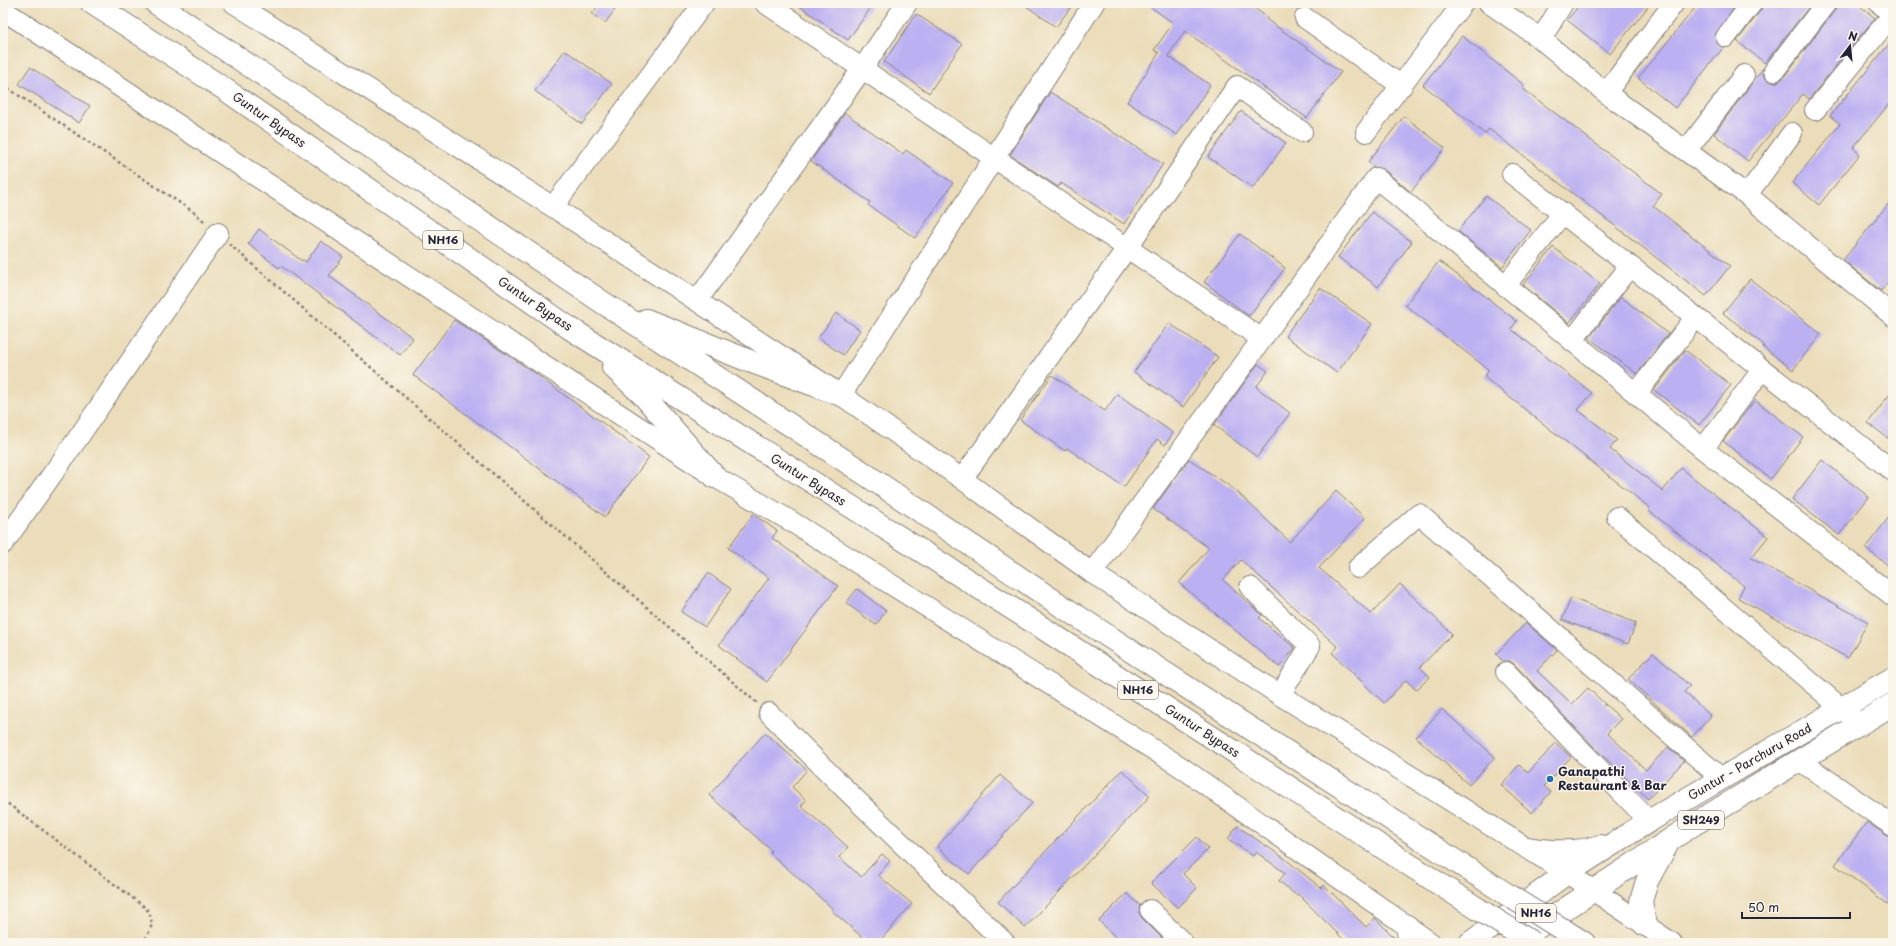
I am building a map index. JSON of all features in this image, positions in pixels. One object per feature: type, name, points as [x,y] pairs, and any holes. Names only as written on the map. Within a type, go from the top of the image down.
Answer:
[{"type":"main road","name":"Guntur Bypass","points":[[92,3],[223,88],[568,327],[1041,627],[1533,943]]},
{"type":"main road","name":"NH16","points":[[156,3],[605,304],[862,472],[1063,607],[1584,943]]},
{"type":"main road","points":[[605,304],[752,362],[841,395]]},
{"type":"main road","points":[[568,327],[643,395],[715,478]]},
{"type":"main road","name":"Guntur - Parchuru Road","points":[[1470,943],[1567,873],[1649,821],[1893,678]]},
{"type":"main road","name":"Guntur - Parchuru Road","points":[[1514,943],[1671,839],[1893,704]]},
{"type":"main road","points":[[1645,925],[1641,901],[1647,882],[1671,839]]},
{"type":"main road","points":[[1528,848],[1550,852],[1570,852],[1594,849],[1618,841]]},
{"type":"street","points":[[234,3],[553,207],[841,395],[962,479],[1092,573],[1280,695],[1594,890],[1672,943]]},
{"type":"street","points":[[553,207],[704,3]]},
{"type":"street","points":[[765,3],[1262,339]]},
{"type":"street","points":[[697,301],[862,69],[906,3]]},
{"type":"street","points":[[841,395],[1094,3]]},
{"type":"street","points":[[1366,132],[1463,3]]},
{"type":"street","points":[[1489,3],[1541,39],[1606,92],[1747,195],[1893,316]]},
{"type":"street","points":[[1541,39],[1563,3]]},
{"type":"street","points":[[1606,92],[1674,3]]},
{"type":"street","points":[[1726,38],[1752,3]]},
{"type":"street","points":[[1774,71],[1826,3]]},
{"type":"street","points":[[1815,110],[1893,14],[1879,3]]},
{"type":"street","points":[[3,10],[715,478],[789,520],[1181,767],[1408,934],[1431,943]]},
{"type":"street","points":[[1305,18],[1402,86]]},
{"type":"street","points":[[1686,151],[1744,75]]},
{"type":"street","points":[[962,479],[1127,248],[1237,86],[1302,132]]},
{"type":"street","points":[[1747,195],[1792,133]]},
{"type":"street","points":[[1512,174],[1893,471]]},
{"type":"street","points":[[1092,573],[1262,339],[1376,178],[1703,449],[1893,596]]},
{"type":"street","points":[[1505,286],[1563,213]]},
{"type":"street","points":[[3,544],[78,438],[218,233]]},
{"type":"street","points":[[1572,340],[1630,266]]},
{"type":"street","points":[[1636,394],[1695,318]]},
{"type":"street","points":[[1703,449],[1762,370]]},
{"type":"street","points":[[1358,568],[1419,514],[1721,778]]},
{"type":"street","points":[[1617,517],[1842,707],[1860,724]]},
{"type":"street","points":[[1250,587],[1310,646],[1280,695]]},
{"type":"street","points":[[1506,672],[1649,821]]},
{"type":"street","points":[[769,714],[1004,943]]},
{"type":"street","points":[[1799,760],[1893,826]]},
{"type":"street","points":[[1150,910],[1183,943]]},
{"type":"path","points":[[3,85],[195,213],[769,714]]},
{"type":"path","points":[[3,800],[146,908],[152,916],[152,924],[142,943]]},
{"type":"building","points":[[600,3],[605,3],[615,10],[605,23],[592,14]]},
{"type":"building","points":[[795,3],[874,3],[848,40]]},
{"type":"building","points":[[1022,3],[1074,3],[1056,27]]},
{"type":"building","points":[[1145,3],[1247,3],[1267,17],[1266,19],[1341,72],[1307,118],[1185,31],[1168,56],[1210,85],[1177,135],[1127,102],[1159,53],[1154,50],[1173,23]]},
{"type":"building","points":[[1581,3],[1651,3],[1610,54],[1567,20]]},
{"type":"building","points":[[1699,3],[1738,3],[1715,35],[1716,42],[1723,48],[1675,108],[1638,78]]},
{"type":"building","points":[[1763,3],[1812,3],[1765,63],[1737,41],[1761,10]]},
{"type":"building","points":[[1837,3],[1856,3],[1875,18],[1809,99],[1803,94],[1748,161],[1714,134],[1763,68],[1763,75],[1767,80],[1778,82],[1783,78],[1835,10]]},
{"type":"building","points":[[916,14],[962,44],[929,93],[884,62]]},
{"type":"building","points":[[1462,36],[1524,85],[1522,88],[1662,194],[1653,206],[1730,266],[1706,296],[1489,129],[1485,134],[1423,85]]},
{"type":"building","points":[[1893,39],[1893,99],[1853,148],[1860,154],[1819,205],[1792,183],[1840,124],[1830,116]]},
{"type":"building","points":[[565,50],[612,84],[582,124],[535,91]]},
{"type":"building","points":[[30,67],[90,106],[79,123],[19,84]]},
{"type":"building","points":[[1050,92],[1163,164],[1124,224],[1061,183],[1058,187],[1010,155]]},
{"type":"building","points":[[1241,111],[1286,143],[1253,188],[1208,157]]},
{"type":"building","points":[[845,113],[903,154],[906,150],[953,183],[915,238],[868,205],[870,202],[811,161]]},
{"type":"building","points":[[1404,116],[1445,148],[1411,192],[1383,169],[1374,167],[1368,162]]},
{"type":"building","points":[[1486,196],[1531,230],[1502,267],[1458,231]]},
{"type":"building","points":[[1893,198],[1893,276],[1881,291],[1843,260]]},
{"type":"building","points":[[1372,212],[1412,242],[1378,287],[1338,257]]},
{"type":"building","points":[[259,229],[302,261],[303,260],[306,262],[321,241],[343,257],[329,276],[413,338],[400,355],[281,266],[279,268],[248,244]]},
{"type":"building","points":[[1240,234],[1285,268],[1249,316],[1204,282]]},
{"type":"building","points":[[1553,247],[1600,284],[1569,323],[1523,285]]},
{"type":"building","points":[[1439,261],[1517,321],[1511,329],[1592,393],[1578,410],[1617,440],[1610,449],[1663,491],[1681,468],[1768,537],[1751,558],[1868,622],[1848,658],[1738,598],[1744,586],[1648,510],[1650,508],[1484,377],[1489,370],[1405,305]]},
{"type":"building","points":[[1750,279],[1821,334],[1793,370],[1723,313]]},
{"type":"building","points":[[1320,288],[1372,324],[1337,373],[1285,336]]},
{"type":"building","points":[[1621,297],[1668,334],[1637,374],[1589,338]]},
{"type":"building","points":[[836,313],[860,330],[843,355],[818,338]]},
{"type":"building","points":[[454,320],[532,371],[649,457],[605,517],[413,375]]},
{"type":"building","points":[[1169,323],[1218,357],[1183,407],[1134,372]]},
{"type":"building","points":[[1685,350],[1731,385],[1699,425],[1654,390]]},
{"type":"building","points":[[1258,364],[1268,371],[1256,387],[1290,413],[1257,457],[1214,425]]},
{"type":"building","points":[[1052,375],[1105,411],[1117,394],[1173,433],[1165,445],[1157,439],[1124,487],[1067,448],[1065,451],[1020,420]]},
{"type":"building","points":[[1893,390],[1893,442],[1868,423]]},
{"type":"building","points":[[1755,400],[1803,437],[1771,479],[1723,441]]},
{"type":"building","points":[[1189,459],[1234,489],[1290,542],[1336,491],[1365,518],[1319,568],[1371,614],[1400,584],[1452,634],[1420,667],[1430,677],[1416,690],[1406,680],[1384,703],[1332,653],[1338,647],[1241,560],[1223,580],[1262,615],[1259,618],[1295,648],[1279,667],[1179,583],[1209,548],[1153,509]]},
{"type":"building","points":[[1822,460],[1869,497],[1839,535],[1792,499]]},
{"type":"building","points":[[1893,512],[1893,569],[1865,548]]},
{"type":"building","points":[[753,514],[777,531],[772,538],[838,586],[767,682],[719,645],[769,578],[728,548]]},
{"type":"building","points":[[708,573],[731,589],[705,627],[681,612]]},
{"type":"building","points":[[857,589],[886,611],[876,625],[846,603]]},
{"type":"building","points":[[1571,598],[1636,623],[1628,644],[1562,620]]},
{"type":"building","points":[[1526,623],[1557,650],[1537,671],[1572,704],[1588,688],[1621,719],[1607,733],[1646,770],[1668,747],[1684,761],[1648,799],[1597,750],[1514,664],[1510,661],[1503,661],[1496,654]]},
{"type":"building","points":[[1653,653],[1690,686],[1684,692],[1711,716],[1692,737],[1628,679]]},
{"type":"building","points":[[1442,709],[1495,757],[1469,785],[1416,737]]},
{"type":"building","points":[[765,733],[807,770],[792,787],[806,800],[801,806],[848,847],[839,857],[861,877],[882,854],[890,861],[878,875],[912,904],[878,943],[869,943],[832,911],[833,909],[770,853],[772,851],[709,795]]},
{"type":"building","points":[[1556,743],[1571,757],[1544,786],[1551,792],[1532,813],[1501,785],[1519,765],[1528,773]]},
{"type":"building","points":[[1122,770],[1150,796],[1025,928],[998,902]]},
{"type":"building","points":[[1000,775],[1032,803],[969,874],[937,847]]},
{"type":"building","points":[[1867,822],[1893,838],[1893,908],[1835,865]]},
{"type":"building","points":[[1237,826],[1284,858],[1321,888],[1324,885],[1366,927],[1375,918],[1397,940],[1397,943],[1347,943],[1298,894],[1296,895],[1279,881],[1285,873],[1256,852],[1253,856],[1228,839]]},
{"type":"building","points":[[1197,837],[1208,849],[1183,874],[1197,888],[1178,908],[1151,883]]},
{"type":"building","points":[[1127,893],[1140,906],[1139,913],[1142,918],[1167,943],[1122,943],[1099,921]]},
{"type":"place","name":"Ganapathi Restaurant & Bar","points":[[1550,779]]}]
